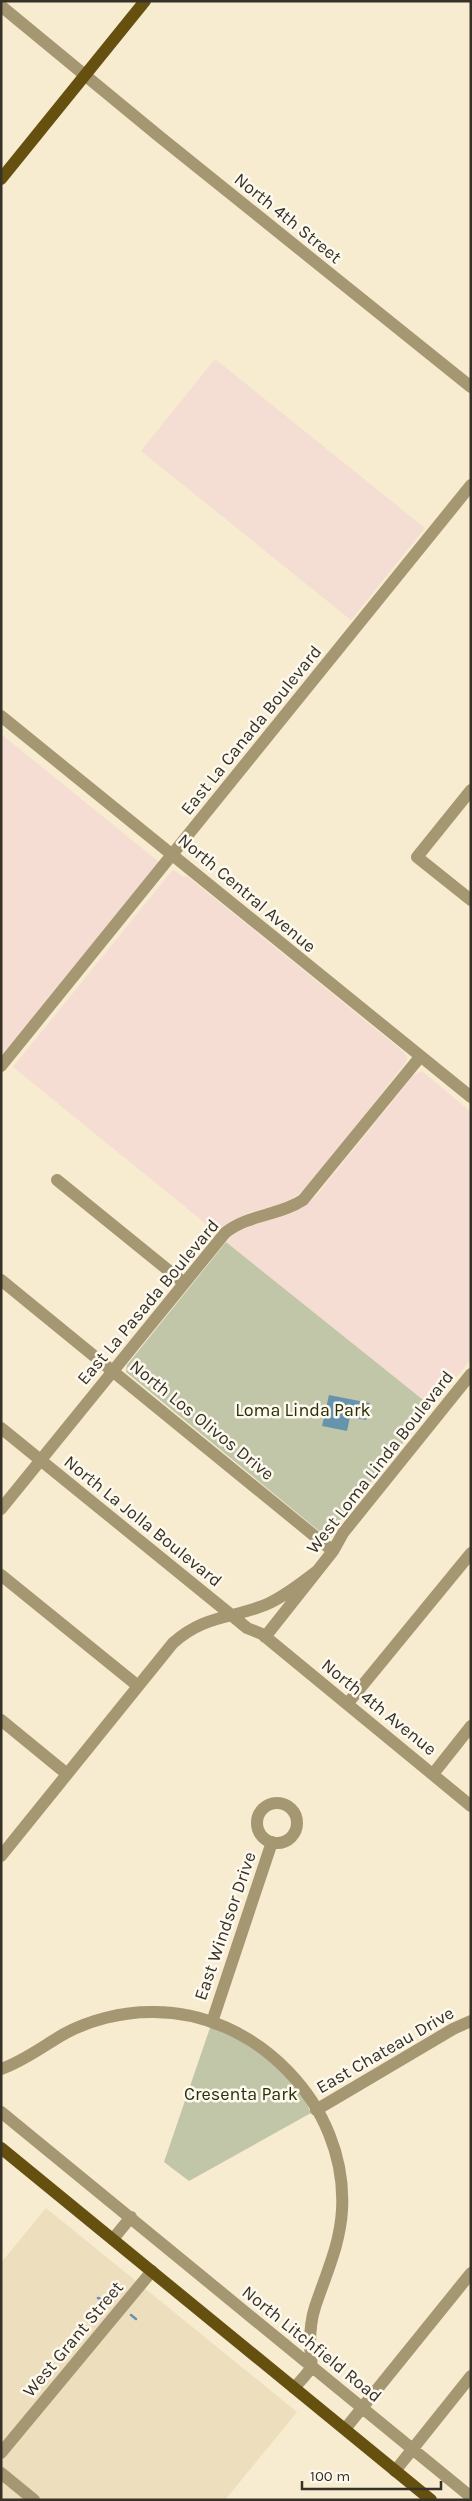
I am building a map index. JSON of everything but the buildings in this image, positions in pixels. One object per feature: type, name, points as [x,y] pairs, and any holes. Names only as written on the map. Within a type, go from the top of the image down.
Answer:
[{"type":"main road","points":[[1,179],[145,1]]},
{"type":"main road","points":[[1,2148],[430,2500]]},
{"type":"street","name":"North 4th Street","points":[[1,6],[471,387]]},
{"type":"street","name":"East La Canada Boulevard","points":[[1,1066],[471,485]]},
{"type":"street","name":"North Central Avenue","points":[[1,716],[471,1097]]},
{"type":"street","points":[[471,790],[417,857],[471,900]]},
{"type":"street","name":"East La Pasada Boulevard","points":[[1,1508],[184,1283],[233,1226],[247,1220],[291,1208],[303,1200],[420,1057]]},
{"type":"street","points":[[57,1180],[184,1283]]},
{"type":"street","name":"North Los Olivos Drive","points":[[1,1280],[114,1370],[333,1551]]},
{"type":"street","name":"West Loma Linda Boulevard","points":[[265,1637],[333,1551],[343,1533],[471,1374]]},
{"type":"street","name":"North La Jolla Boulevard","points":[[1,1428],[247,1628],[265,1637]]},
{"type":"street","points":[[348,1703],[471,1553]]},
{"type":"street","name":"West Loma Linda Boulevard","points":[[1,1856],[180,1636],[201,1623],[276,1600],[318,1571]]},
{"type":"street","points":[[1,1574],[138,1686]]},
{"type":"street","name":"North 4th Avenue","points":[[265,1637],[348,1703],[471,1806]]},
{"type":"street","points":[[1,1720],[68,1774]]},
{"type":"street","points":[[433,1774],[471,1726]]},
{"type":"street","name":"East Windsor Drive","points":[[212,2022],[272,1842]]},
{"type":"street","points":[[1,2070],[82,2025],[117,2016],[152,2012],[173,2013],[212,2022],[247,2038],[272,2055],[294,2077],[330,2135],[340,2173],[342,2208],[336,2250],[314,2309],[310,2340],[312,2366],[294,2388]]},
{"type":"street","name":"East Chateau Drive","points":[[316,2110],[471,2020]]},
{"type":"street","name":"North Litchfield Road","points":[[1,2112],[471,2497]]},
{"type":"street","points":[[113,2239],[131,2217]]},
{"type":"street","name":"West Grant Street","points":[[1,2453],[152,2271]]},
{"type":"street","points":[[345,2429],[471,2273]]},
{"type":"street","points":[[395,2470],[471,2376]]},
{"type":"street","points":[[1,2472],[34,2500]]},
{"type":"shaded area","points":[[215,359],[425,528],[351,620],[141,451]]},
{"type":"shaded area","points":[[1,734],[159,862],[1,1056]]},
{"type":"shaded area","points":[[174,870],[182,876],[188,877],[404,1052],[407,1057],[406,1062],[317,1176],[299,1194],[282,1204],[250,1212],[231,1221],[216,1232],[13,1067]]},
{"type":"shaded area","points":[[422,1071],[471,1112],[471,1359],[432,1407],[226,1242],[236,1232],[261,1221],[279,1218],[298,1210],[316,1196],[414,1075]]},
{"type":"shaded area","points":[[46,2208],[297,2412],[225,2500],[1,2500],[1,2263]]},
{"type":"green space","name":"Loma Linda Park","points":[[226,1242],[432,1407],[329,1534],[324,1535],[126,1372],[127,1365]]},
{"type":"green space","name":"Cresenta Park","points":[[212,2022],[294,2077],[311,2113],[189,2181],[164,2162]]},
{"type":"water","points":[[329,1395],[370,1403],[366,1420],[350,1417],[347,1431],[322,1426]]},
{"type":"waterway","points":[[98,2298],[108,2302]]},
{"type":"waterway","points":[[131,2315],[136,2319]]}]
